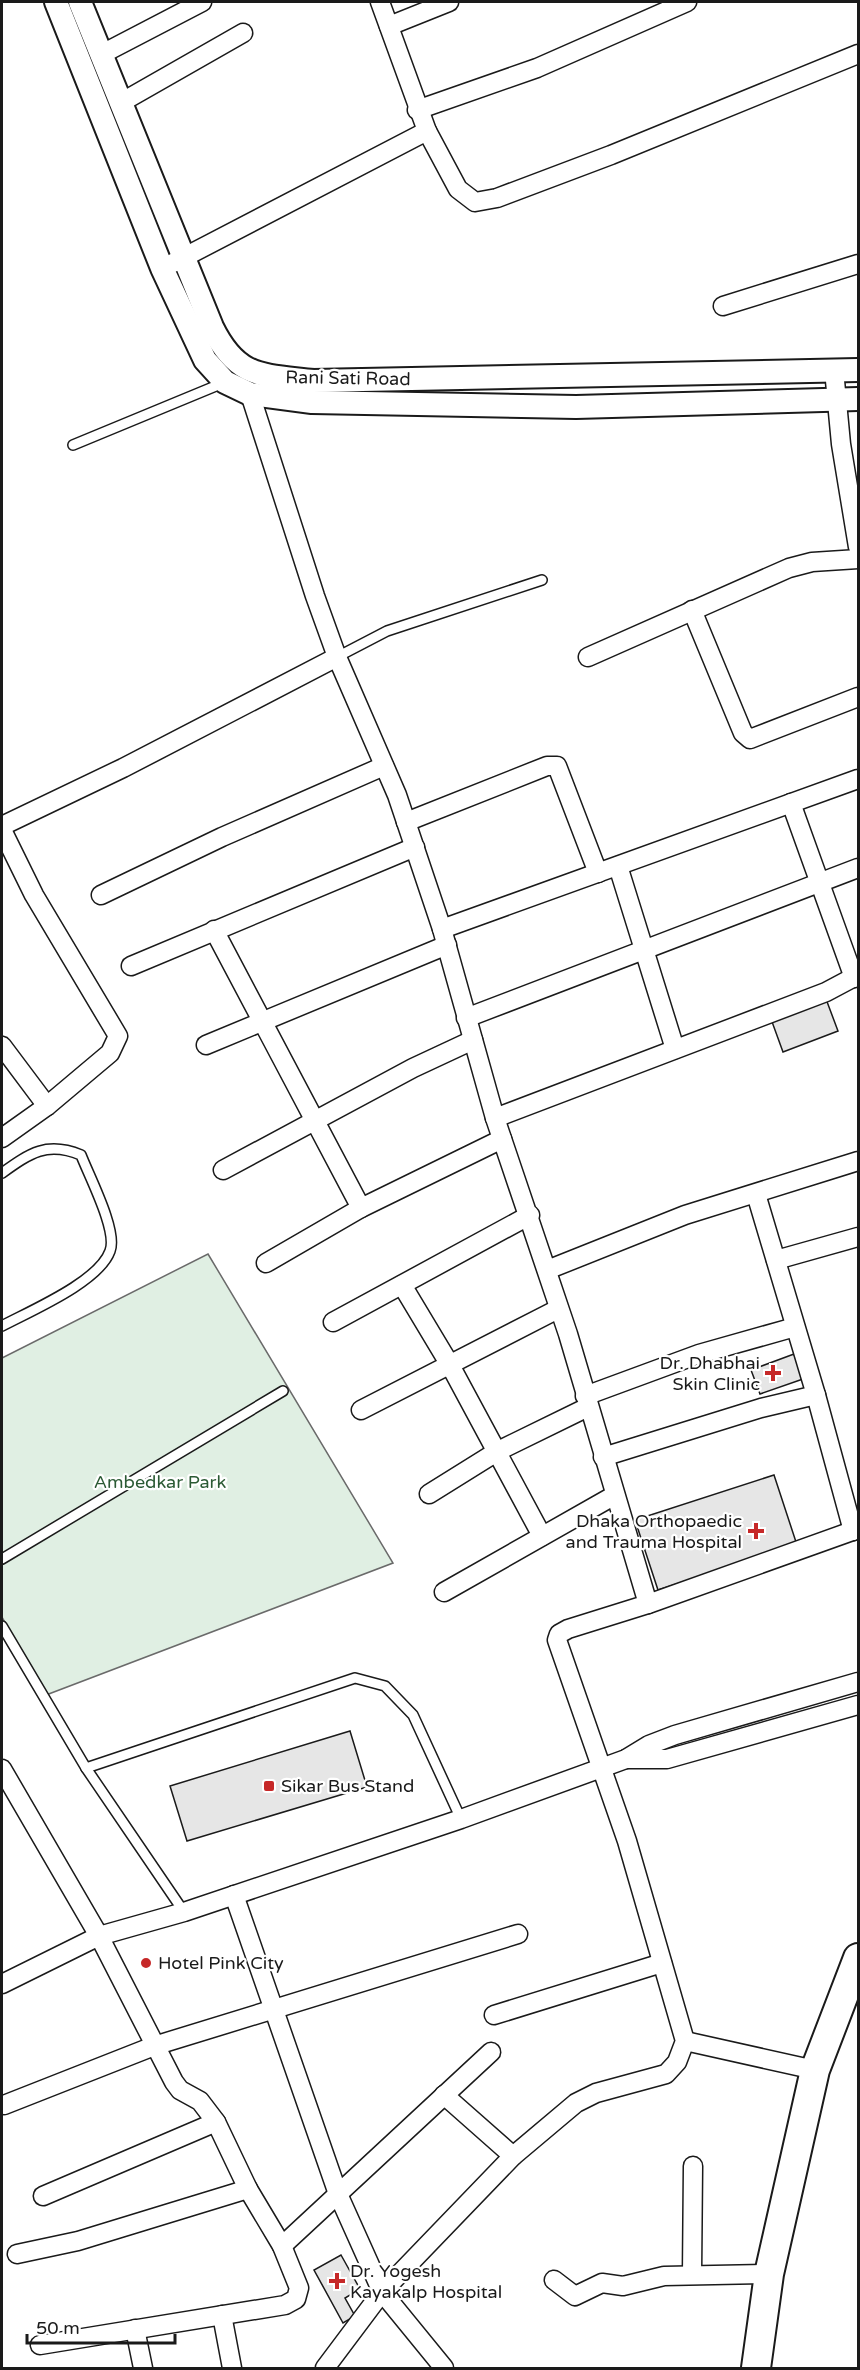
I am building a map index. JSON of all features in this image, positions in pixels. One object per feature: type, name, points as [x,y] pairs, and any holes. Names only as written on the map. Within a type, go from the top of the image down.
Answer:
[{"type":"main road","points":[[756,2368],[769,2274],[815,2070],[858,1958]]},
{"type":"street","points":[[56,2],[162,268],[205,360],[225,382],[250,393],[313,391],[576,407],[848,399]]},
{"type":"street","name":"Rani Sati Road","points":[[80,2],[183,258],[222,348],[238,364],[257,373],[313,391],[858,370]]},
{"type":"street","points":[[102,54],[202,2]]},
{"type":"street","points":[[380,2],[417,110],[458,189],[475,202],[497,198],[743,103],[858,54]]},
{"type":"street","points":[[389,26],[449,2]]},
{"type":"street","points":[[417,110],[537,68],[682,3]]},
{"type":"street","points":[[122,102],[243,33]]},
{"type":"street","points":[[162,268],[427,131]]},
{"type":"street","points":[[723,306],[858,264]]},
{"type":"street","points":[[834,370],[848,399],[841,444],[858,548]]},
{"type":"street","points":[[250,393],[337,657],[406,822],[445,937],[495,1118],[530,1215],[558,1309],[568,1334],[648,1604]]},
{"type":"street","points":[[588,657],[789,568],[812,562],[858,559]]},
{"type":"street","points":[[692,610],[743,733],[750,738],[858,697]]},
{"type":"street","points":[[2,1138],[46,1106],[110,1053],[118,1036],[34,895],[2,828],[337,657]]},
{"type":"street","points":[[101,895],[384,766]]},
{"type":"street","points":[[406,822],[548,766],[557,766],[598,873]]},
{"type":"street","points":[[206,1045],[445,937],[598,873],[858,779]]},
{"type":"street","points":[[495,1118],[826,992],[856,977],[791,803]]},
{"type":"street","points":[[131,966],[415,847]]},
{"type":"street","points":[[618,866],[675,1049]]},
{"type":"street","points":[[466,1018],[643,952],[858,867]]},
{"type":"street","points":[[214,930],[361,1208]]},
{"type":"street","points":[[223,1170],[313,1120],[473,1040]]},
{"type":"street","points":[[2,1046],[46,1106]]},
{"type":"street","points":[[266,1263],[361,1208],[502,1139]]},
{"type":"street","points":[[547,1270],[685,1215],[858,1161]]},
{"type":"street","points":[[325,2368],[382,2292],[513,2156],[576,2103],[596,2093],[666,2074],[677,2062],[685,2041],[627,1841],[559,1646],[559,1634],[856,1530],[756,1194]]},
{"type":"street","points":[[333,1322],[530,1215]]},
{"type":"street","points":[[776,1260],[858,1237]]},
{"type":"street","points":[[402,1285],[498,1451],[542,1536]]},
{"type":"street","points":[[361,1410],[558,1309]]},
{"type":"street","points":[[429,1494],[498,1451],[587,1401],[699,1354],[795,1327]]},
{"type":"street","points":[[603,1456],[761,1408],[816,1395]]},
{"type":"street","points":[[444,1592],[615,1496]]},
{"type":"street","points":[[6,1978],[99,1936],[184,1912],[461,1819],[626,1759],[649,1745],[675,1735],[858,1682]]},
{"type":"street","points":[[626,1759],[667,1759],[858,1705]]},
{"type":"street","points":[[2,1769],[99,1936],[154,2046],[180,2090],[200,2101],[216,2122],[249,2189],[282,2246],[299,2288],[296,2299],[285,2305],[40,2344]]},
{"type":"street","points":[[234,1895],[276,2010],[338,2194],[382,2292],[444,2368]]},
{"type":"street","points":[[4,2105],[154,2046],[518,1934]]},
{"type":"street","points":[[494,2015],[662,1963]]},
{"type":"street","points":[[685,2041],[815,2070]]},
{"type":"street","points":[[282,2246],[491,2052]]},
{"type":"street","points":[[444,2095],[513,2156]]},
{"type":"street","points":[[43,2196],[216,2122]]},
{"type":"street","points":[[692,2274],[693,2166]]},
{"type":"street","points":[[17,2254],[78,2241],[249,2189]]},
{"type":"street","points":[[555,2280],[575,2296],[602,2283],[623,2286],[664,2276],[692,2274],[769,2274]]},
{"type":"street","points":[[222,2315],[232,2368]]},
{"type":"street","points":[[135,2329],[143,2368]]},
{"type":"lane","points":[[73,445],[225,382]]},
{"type":"lane","points":[[337,657],[387,631],[542,579]]},
{"type":"lane","points":[[2,1173],[40,1150],[60,1147],[81,1155],[110,1228],[111,1250],[99,1268],[78,1284],[2,1326]]},
{"type":"lane","points":[[2,1559],[284,1390]]},
{"type":"lane","points":[[2,1626],[86,1768],[184,1912]]},
{"type":"lane","points":[[86,1768],[355,1678],[385,1686],[413,1715],[461,1819]]},
{"type":"green space","name":"Ambedkar Park","points":[[208,1254],[393,1563],[46,1695],[2,1617],[2,1358]]},
{"type":"building","points":[[826,999],[838,1031],[783,1052],[771,1019]]},
{"type":"building","points":[[794,1354],[803,1379],[760,1394],[751,1370]]},
{"type":"building","points":[[774,1475],[797,1545],[658,1590],[635,1520]]},
{"type":"building","name":"Sikar Bus Stand","points":[[350,1731],[367,1787],[187,1841],[170,1786]]},
{"type":"building","points":[[341,2255],[360,2289],[345,2298],[355,2316],[343,2323],[314,2270]]},
{"type":"place","name":"Dr. Dhabhai Skin Clinic","points":[[773,1373]]},
{"type":"place","name":"Dhaka Orthopaedic and Trauma Hospital","points":[[756,1531]]},
{"type":"place","name":"Sikar Bus Stand","points":[[269,1786]]},
{"type":"place","name":"Hotel Pink City","points":[[146,1963]]},
{"type":"place","name":"Dr. Yogesh Kayakalp Hospital","points":[[337,2281]]}]
